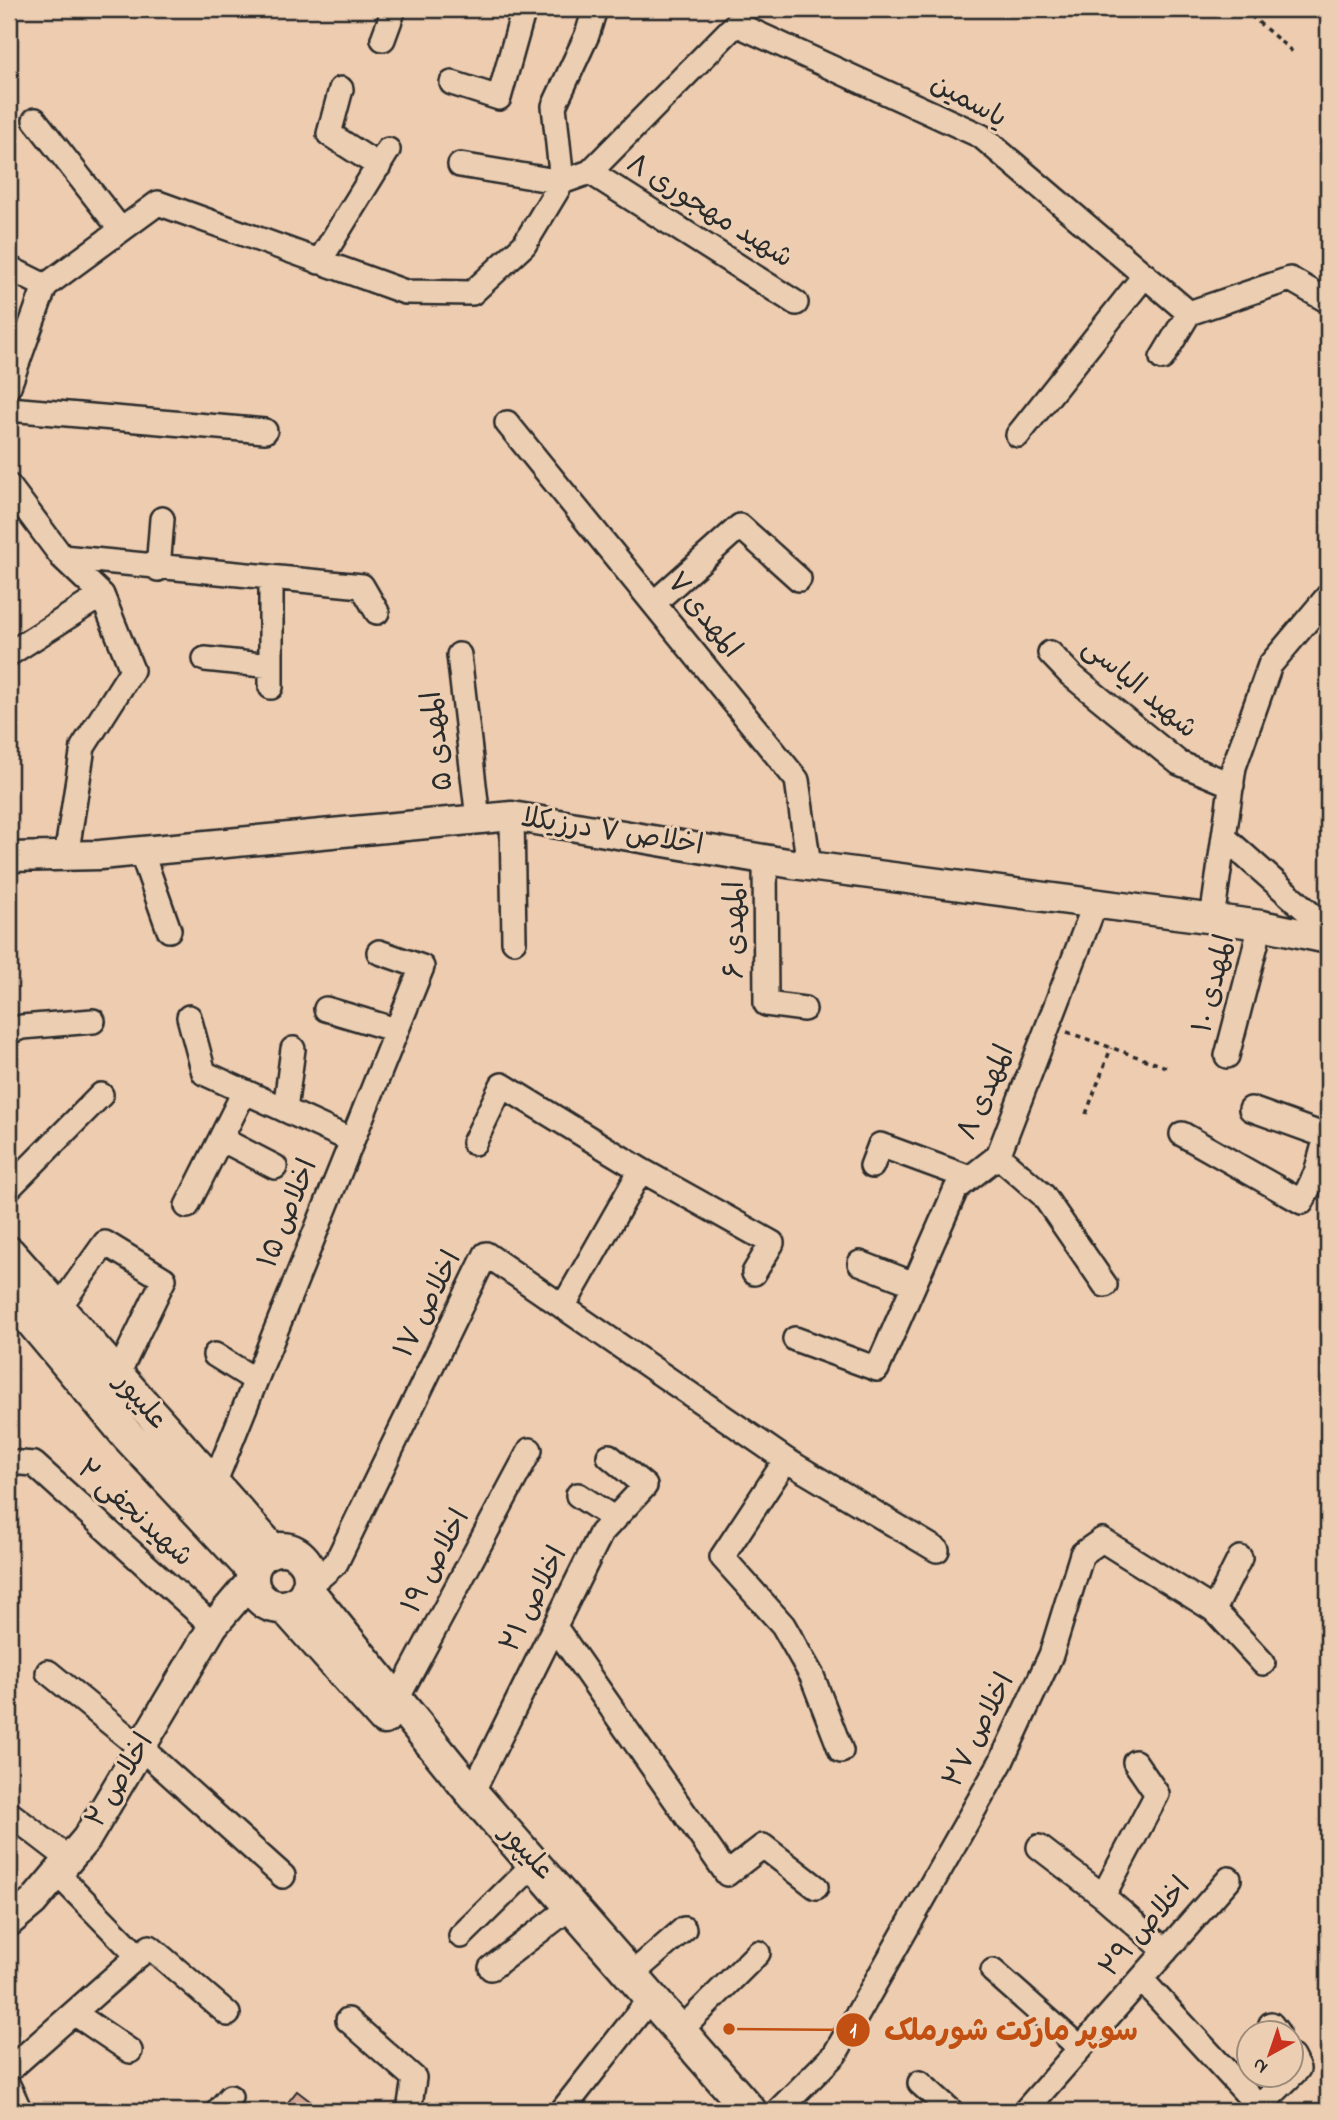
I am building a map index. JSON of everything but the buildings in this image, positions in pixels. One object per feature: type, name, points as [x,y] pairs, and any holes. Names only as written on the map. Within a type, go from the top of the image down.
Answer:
[{"type":"main road","name":"علیپور","points":[[9,1253],[214,1484],[277,1582],[523,1875],[559,1916],[681,2030],[750,2111]]},
{"type":"main road","name":"علیپور","points":[[9,1294],[127,1435],[396,1701],[641,1993],[726,2111]]},
{"type":"street","points":[[383,39],[394,9]]},
{"type":"street","points":[[452,83],[499,98],[524,9]]},
{"type":"street","points":[[9,386],[46,286],[158,203],[405,292],[472,293],[524,245],[562,182],[554,106],[587,35],[595,9]]},
{"type":"street","name":"یاسمین","points":[[590,172],[736,24],[981,136],[1189,313]]},
{"type":"street","points":[[319,262],[383,158],[329,135],[341,89]]},
{"type":"street","points":[[35,120],[121,230]]},
{"type":"street","points":[[460,165],[562,182],[590,172]]},
{"type":"street","name":"شهید مهجوری ۸","points":[[590,172],[796,303]]},
{"type":"street","points":[[9,268],[46,286]]},
{"type":"street","points":[[1018,435],[1145,275]]},
{"type":"street","points":[[1161,358],[1189,313],[1290,279],[1328,301]]},
{"type":"street","points":[[9,409],[265,431]]},
{"type":"street","name":"المهدی ۷","points":[[507,423],[797,779],[809,866]]},
{"type":"street","points":[[9,486],[62,557],[102,595],[132,670],[83,747],[66,857]]},
{"type":"street","points":[[158,569],[162,519]]},
{"type":"street","points":[[654,603],[740,526],[799,579]]},
{"type":"street","points":[[62,557],[158,569],[362,586],[377,612]]},
{"type":"street","points":[[205,659],[271,676],[271,579]]},
{"type":"street","points":[[9,654],[102,595]]},
{"type":"street","points":[[1212,919],[1234,767],[1270,665],[1328,596]]},
{"type":"street","name":"شهید الیاسی","points":[[1050,653],[1071,675],[1179,763],[1232,785]]},
{"type":"street","name":"المهدی ۵","points":[[459,655],[478,819]]},
{"type":"street","points":[[512,816],[514,941]]},
{"type":"street","name":"اخلاص ۷ درزیکلا","points":[[9,857],[66,857],[141,851],[512,816],[809,866],[1094,904],[1261,925],[1318,922]]},
{"type":"street","points":[[1225,838],[1318,922]]},
{"type":"street","points":[[141,851],[169,930]]},
{"type":"street","name":"المهدی ۶","points":[[765,859],[766,1004],[804,1009]]},
{"type":"street","name":"المهدی ۸","points":[[795,1339],[877,1369],[956,1188],[998,1156],[1094,904]]},
{"type":"street","name":"المهدی ۱۰","points":[[1227,1056],[1261,925]]},
{"type":"street","name":"اخلاص ۱۵","points":[[214,1484],[422,967],[379,952]]},
{"type":"street","points":[[326,1010],[396,1030]]},
{"type":"street","points":[[190,1017],[204,1073],[351,1140]]},
{"type":"street","points":[[9,1032],[22,1027],[93,1021]]},
{"type":"street","points":[[285,1111],[293,1049]]},
{"type":"street","points":[[474,1143],[502,1085],[641,1170],[772,1243],[754,1273]]},
{"type":"street","points":[[187,1206],[244,1092]]},
{"type":"street","points":[[9,1188],[101,1095]]},
{"type":"street","points":[[1182,1134],[1302,1202],[1322,1176],[1327,1133],[1251,1109]]},
{"type":"street","points":[[221,1139],[275,1167]]},
{"type":"street","points":[[872,1166],[880,1145],[970,1178]]},
{"type":"street","points":[[998,1156],[1043,1195],[1105,1285]]},
{"type":"street","points":[[563,1307],[641,1170]]},
{"type":"street","points":[[58,1309],[105,1243],[164,1279],[117,1376]]},
{"type":"street","name":"اخلاص ۱۷","points":[[277,1582],[321,1576],[336,1563],[486,1254],[786,1460],[937,1550]]},
{"type":"street","points":[[860,1263],[914,1284]]},
{"type":"street","points":[[215,1355],[255,1380]]},
{"type":"street","name":"اخلاص ۱۹","points":[[396,1701],[530,1450]]},
{"type":"street","name":"اخلاص ۲۱","points":[[472,1793],[601,1533],[645,1486],[609,1456]]},
{"type":"street","points":[[786,1460],[722,1557],[783,1625],[813,1676],[841,1751]]},
{"type":"street","name":"شهیدنجفی ۲","points":[[9,1462],[34,1464],[213,1626]]},
{"type":"street","points":[[578,1495],[615,1519]]},
{"type":"street","name":"اخلاص ۲۷","points":[[778,2111],[835,2054],[1001,1762],[1051,1655],[1082,1554],[1102,1540],[1214,1611],[1263,1663]]},
{"type":"street","points":[[1214,1611],[1240,1558]]},
{"type":"street","name":"اخلاص ۲","points":[[9,1922],[33,1902],[87,1838],[213,1626],[277,1582]]},
{"type":"street","points":[[555,1628],[727,1874],[763,1846],[816,1887]]},
{"type":"street","points":[[48,1672],[141,1748],[283,1875]]},
{"type":"street","points":[[1103,1896],[1157,1794],[1135,1762]]},
{"type":"street","points":[[9,1813],[63,1866],[138,1956]]},
{"type":"street","points":[[1039,1847],[1103,1896],[1166,1951]]},
{"type":"street","points":[[461,1936],[523,1875]]},
{"type":"street","name":"اخلاص ۲۹","points":[[1025,2111],[1229,1879]]},
{"type":"street","points":[[491,1968],[559,1916]]},
{"type":"street","points":[[562,2111],[684,1929]]},
{"type":"street","points":[[9,2070],[150,1947],[228,2014]]},
{"type":"street","points":[[681,2030],[758,1953]]},
{"type":"street","points":[[993,1972],[1080,2048]]},
{"type":"street","points":[[1141,1979],[1236,2082]]},
{"type":"street","points":[[74,2013],[130,2051]]},
{"type":"street","points":[[348,2020],[414,2078],[410,2111]]},
{"type":"street","points":[[920,2083],[951,2111]]},
{"type":"street","points":[[9,2087],[20,2111]]},
{"type":"street","points":[[1241,2088],[1259,2107],[1278,2088]]},
{"type":"path","points":[[1242,9],[1295,54]]},
{"type":"path","points":[[1048,1025],[1169,1068]]},
{"type":"path","points":[[1086,1114],[1111,1048]]},
{"type":"place","name":"سوپر مارکت شورملک","points":[[729,2029]]}]
